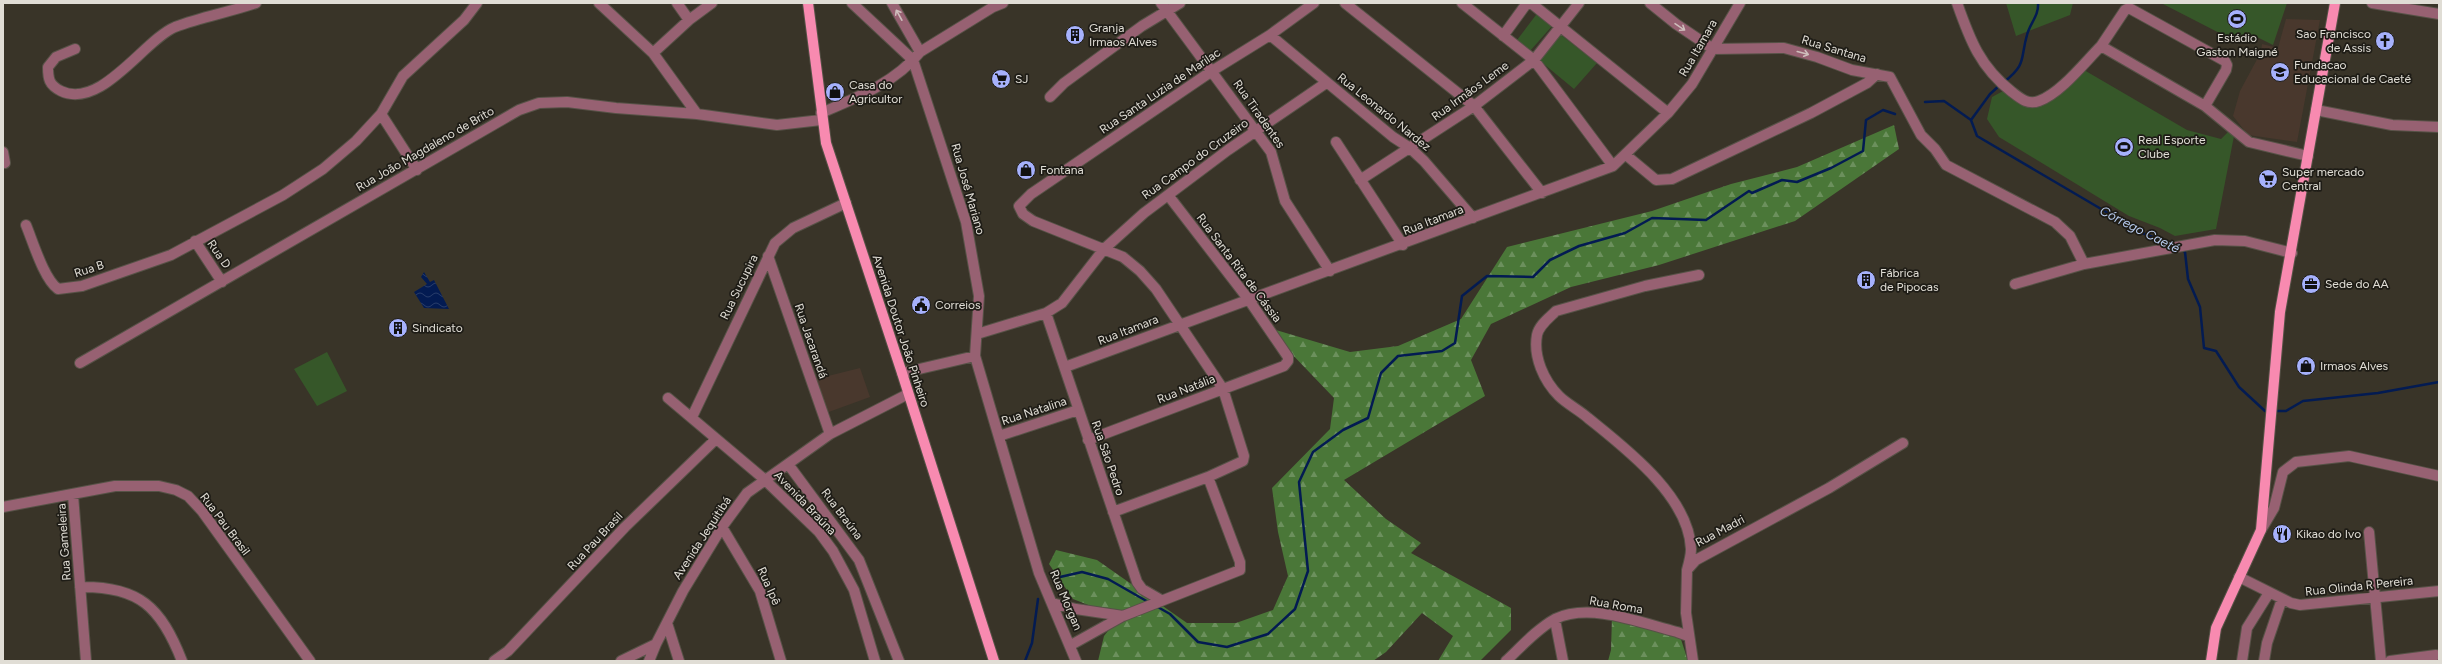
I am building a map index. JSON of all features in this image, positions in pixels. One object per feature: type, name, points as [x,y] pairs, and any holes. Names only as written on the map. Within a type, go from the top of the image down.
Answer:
[{"type":"main road","name":"Avenida Doutor João Pinheiro","points":[[808,3],[821,116],[826,143],[902,373],[994,661]]},
{"type":"main road","points":[[2211,661],[2216,628],[2261,530],[2269,424],[2280,312],[2292,253],[2335,3]]},
{"type":"street","points":[[75,49],[56,57],[48,67],[50,82],[53,87],[67,94],[83,92],[99,86],[126,69],[162,36],[175,27],[256,3]]},
{"type":"street","name":"Rua B","points":[[26,225],[53,286],[58,289],[82,286],[171,255],[283,195],[323,168],[356,141],[381,114],[403,76],[464,20],[477,3]]},
{"type":"street","points":[[598,3],[653,53],[697,114]]},
{"type":"street","points":[[677,3],[689,20]]},
{"type":"street","points":[[653,53],[689,20],[712,3]]},
{"type":"street","name":"Rua José Mariano","points":[[852,3],[898,46],[916,56],[966,222],[979,296],[975,356],[1032,549]]},
{"type":"street","points":[[892,3],[910,37],[916,56]]},
{"type":"street","name":"Rua João Magdaleno de Brito","points":[[80,363],[519,110],[539,103],[567,102],[616,108],[697,114],[777,125],[821,116],[883,83],[916,56],[992,5],[1004,3]]},
{"type":"street","name":"Rua Tiradentes","points":[[1160,3],[1212,71],[1274,158],[1285,201],[1330,271]]},
{"type":"street","points":[[1050,96],[1064,83],[1142,26],[1168,12],[1180,3]]},
{"type":"street","name":"Rua Santa Luzia de Marilac","points":[[1104,249],[1033,221],[1019,209],[1022,202],[1212,71],[1270,35],[1314,3]]},
{"type":"street","points":[[1345,3],[1474,106],[1542,194]]},
{"type":"street","points":[[1462,3],[1534,60],[1613,166]]},
{"type":"street","points":[[1503,36],[1527,3]]},
{"type":"street","points":[[1530,3],[1668,113]]},
{"type":"street","name":"Rua Irmãos Leme","points":[[1360,180],[1474,106],[1534,60],[1579,3]]},
{"type":"street","points":[[1650,3],[1676,24],[1713,48]]},
{"type":"street","name":"Rua Itamara","points":[[1065,367],[1180,324],[1403,245],[1473,218],[1542,194],[1613,166],[1668,113],[1697,78],[1740,3]]},
{"type":"street","points":[[1957,3],[1976,53],[1991,74],[2009,90],[2026,102],[2039,101],[2048,96],[2078,70],[2101,46],[2121,16],[2129,8],[2225,61],[2227,65],[2226,70],[2205,106]]},
{"type":"street","points":[[2372,3],[2439,14]]},
{"type":"street","name":"Rua Leonardo Nardez","points":[[1270,35],[1326,83],[1393,137],[1410,148],[1473,218]]},
{"type":"street","points":[[898,46],[910,37]]},
{"type":"street","points":[[2101,46],[2205,106],[2249,142],[2308,156]]},
{"type":"street","name":"Rua Santana","points":[[1713,48],[1784,48],[1817,57],[1852,70],[1890,77],[1921,135],[1935,149],[1946,165],[2055,222],[2070,236],[2084,264]]},
{"type":"street","points":[[1626,155],[1656,180],[1672,179],[1811,113],[1867,83],[1877,74]]},
{"type":"street","name":"Rua Campo do Cruzeiro","points":[[977,334],[1046,313],[1067,298],[1104,249],[1144,213],[1256,131],[1326,83]]},
{"type":"street","points":[[2316,110],[2392,125],[2439,127]]},
{"type":"street","points":[[381,114],[417,170]]},
{"type":"street","points":[[1336,142],[1403,245]]},
{"type":"street","points":[[3,152],[5,163]]},
{"type":"street","name":"Rua Santa Rita de Cássia","points":[[1168,195],[1249,300],[1288,357]]},
{"type":"street","name":"Rua Sucupira","points":[[692,417],[775,243],[793,228],[846,203]]},
{"type":"street","points":[[2015,284],[2084,264],[2184,245],[2229,240],[2292,253]]},
{"type":"street","name":"Rua D","points":[[195,241],[222,282]]},
{"type":"street","points":[[1104,249],[1123,257],[1140,271],[1180,324],[1223,389],[1244,456],[1243,461],[1208,477],[1113,512]]},
{"type":"street","name":"Rua Jacarandá","points":[[768,256],[830,434]]},
{"type":"street","points":[[1693,661],[1688,636],[1686,612],[1688,570],[1691,550],[1688,534],[1676,505],[1639,461],[1559,396],[1543,373],[1537,356],[1537,334],[1544,322],[1556,311],[1645,286],[1699,275]]},
{"type":"street","name":"Rua São Pedro","points":[[1046,313],[1137,582],[1142,588],[1161,600]]},
{"type":"street","points":[[902,373],[975,356]]},
{"type":"street","name":"Rua Natália","points":[[1088,440],[1284,366],[1287,363],[1288,357]]},
{"type":"street","name":"Avenida Jequitibá","points":[[649,661],[656,644],[684,591],[722,527],[747,493],[764,479],[830,434],[908,394]]},
{"type":"street","name":"Avenida Braúna","points":[[668,398],[764,479],[819,532],[833,551],[854,590],[875,661]]},
{"type":"street","name":"Rua Natalina","points":[[999,436],[1078,410]]},
{"type":"street","name":"Rua Pau Brasil","points":[[494,661],[508,652],[625,527],[716,439]]},
{"type":"street","name":"Rua Madri","points":[[1688,570],[1696,560],[1828,488],[1903,443]]},
{"type":"street","points":[[2261,530],[2274,508],[2283,472],[2296,462],[2349,456],[2439,476]]},
{"type":"street","name":"Rua Braúna","points":[[788,464],[852,549],[865,570],[899,661]]},
{"type":"street","points":[[1071,645],[1123,616],[1240,570],[1240,562],[1208,477]]},
{"type":"street","name":"Rua Pau Brasil","points":[[3,507],[73,496],[115,486],[159,486],[176,490],[188,496],[202,511],[310,661]]},
{"type":"street","name":"Rua Gameleira","points":[[73,496],[86,661]]},
{"type":"street","name":"Rua Ipê","points":[[722,527],[760,592],[781,661]]},
{"type":"street","points":[[2369,532],[2381,661]]},
{"type":"street","name":"Rua Morgan","points":[[1032,549],[1076,661]]},
{"type":"street","name":"Rua Olinda R Pereira","points":[[2239,577],[2268,593],[2300,605],[2375,599],[2439,591]]},
{"type":"street","points":[[854,590],[870,584]]},
{"type":"street","name":"Rua Gameleira","points":[[80,587],[100,587],[136,596],[153,610],[165,624],[182,661]]},
{"type":"street","points":[[2242,661],[2247,628],[2268,593]]},
{"type":"street","points":[[2264,661],[2267,643],[2282,599]]},
{"type":"street","points":[[1052,603],[1076,609],[1123,616]]},
{"type":"street","name":"Rua Roma","points":[[1506,661],[1555,620],[1571,613],[1590,611],[1688,636]]},
{"type":"street","points":[[1555,620],[1562,661]]},
{"type":"street","points":[[667,623],[679,661]]},
{"type":"street","points":[[621,661],[656,644]]},
{"type":"street","points":[[2390,661],[2436,656]]},
{"type":"shaded area","name":"Fundacao Educacional de Caeté","points":[[2286,19],[2320,20],[2297,142],[2248,135],[2233,116],[2240,91],[2261,52],[2262,44],[2278,48]]},
{"type":"shaded area","points":[[860,368],[870,397],[826,413],[816,379]]},
{"type":"green space","points":[[2006,3],[2073,3],[2070,15],[2016,36]]},
{"type":"green space","name":"Estádio Gaston Maigné","points":[[2161,3],[2287,3],[2273,45],[2253,35],[2237,42]]},
{"type":"green space","points":[[1539,11],[1553,25],[1530,51],[1517,40]]},
{"type":"green space","points":[[1561,35],[1597,63],[1574,89],[1539,60]]},
{"type":"green space","name":"Real Esporte Clube","points":[[2084,70],[2187,130],[2221,139],[2228,132],[2234,136],[2216,229],[2175,236],[2160,228],[2129,216],[1999,137],[1987,119],[1992,97],[2005,90],[2016,100],[2035,107],[2044,103]]},
{"type":"green space","points":[[1894,125],[1899,149],[1795,221],[1659,265],[1571,287],[1491,324],[1471,360],[1485,396],[1344,480],[1386,519],[1421,543],[1411,553],[1511,608],[1511,630],[1480,661],[1438,661],[1453,636],[1422,613],[1386,652],[1373,661],[1098,661],[1104,636],[1119,617],[1073,599],[1049,564],[1056,550],[1097,560],[1187,623],[1236,623],[1273,610],[1288,576],[1278,532],[1272,488],[1330,429],[1334,398],[1266,327],[1350,352],[1398,346],[1461,319],[1507,247],[1652,211],[1731,184],[1797,167]]},
{"type":"green space","points":[[327,352],[347,391],[317,406],[294,369]]},
{"type":"green space","points":[[1612,617],[1678,630],[1688,661],[1608,661],[1611,650]]},
{"type":"water","points":[[424,272],[430,282],[434,280],[449,309],[424,308],[414,292],[427,284],[421,277]]},
{"type":"waterway","name":"Córrego Caeté","points":[[2004,82],[2020,66],[2028,31],[2036,16],[2038,3]]},
{"type":"waterway","name":"Córrego Caeté","points":[[2000,85],[1990,94],[1971,120],[1977,136],[2142,233],[2172,244]]},
{"type":"waterway","points":[[1925,102],[1944,101],[1971,120]]},
{"type":"waterway","points":[[1156,606],[1170,614],[1198,642],[1227,647],[1268,634],[1295,609],[1308,571],[1299,482],[1313,452],[1343,430],[1368,418],[1381,373],[1398,356],[1442,351],[1455,343],[1462,296],[1487,276],[1533,277],[1550,260],[1579,246],[1625,233],[1652,218],[1706,220],[1749,191],[1752,193],[1782,180],[1797,182],[1831,168],[1863,151],[1866,120],[1883,110],[1895,114]]},
{"type":"waterway","name":"Córrego Caeté","points":[[2182,250],[2185,252],[2188,279],[2200,307],[2204,348],[2216,351],[2239,387],[2265,411],[2269,411]]},
{"type":"waterway","name":"Córrego Caeté","points":[[2274,411],[2286,411],[2303,401],[2378,393],[2439,382]]},
{"type":"waterway","points":[[1060,577],[1082,572],[1108,579],[1150,603]]},
{"type":"waterway","points":[[1025,661],[1032,643],[1038,599]]},
{"type":"place","name":"Estádio Gaston Maigné","points":[[2237,19]]},
{"type":"place","name":"Granja Irmaos Alves","points":[[1075,35]]},
{"type":"place","name":"Sao Francisco de Assis","points":[[2385,41]]},
{"type":"place","name":"Fundacao Educacional de Caeté","points":[[2280,72]]},
{"type":"place","name":"SJ","points":[[1001,79]]},
{"type":"place","name":"Casa do Agricultor","points":[[835,92]]},
{"type":"place","name":"Real Esporte Clube","points":[[2124,147]]},
{"type":"place","name":"Fontana","points":[[1026,170]]},
{"type":"place","name":"Super mercado Central","points":[[2268,179]]},
{"type":"place","name":"Fábrica de Pipocas","points":[[1866,280]]},
{"type":"place","name":"Sede do AA","points":[[2311,284]]},
{"type":"place","name":"Correios","points":[[921,305]]},
{"type":"place","name":"Sindicato","points":[[398,328]]},
{"type":"place","name":"Irmaos Alves","points":[[2306,366]]},
{"type":"place","name":"Kikao do Ivo","points":[[2282,534]]}]
